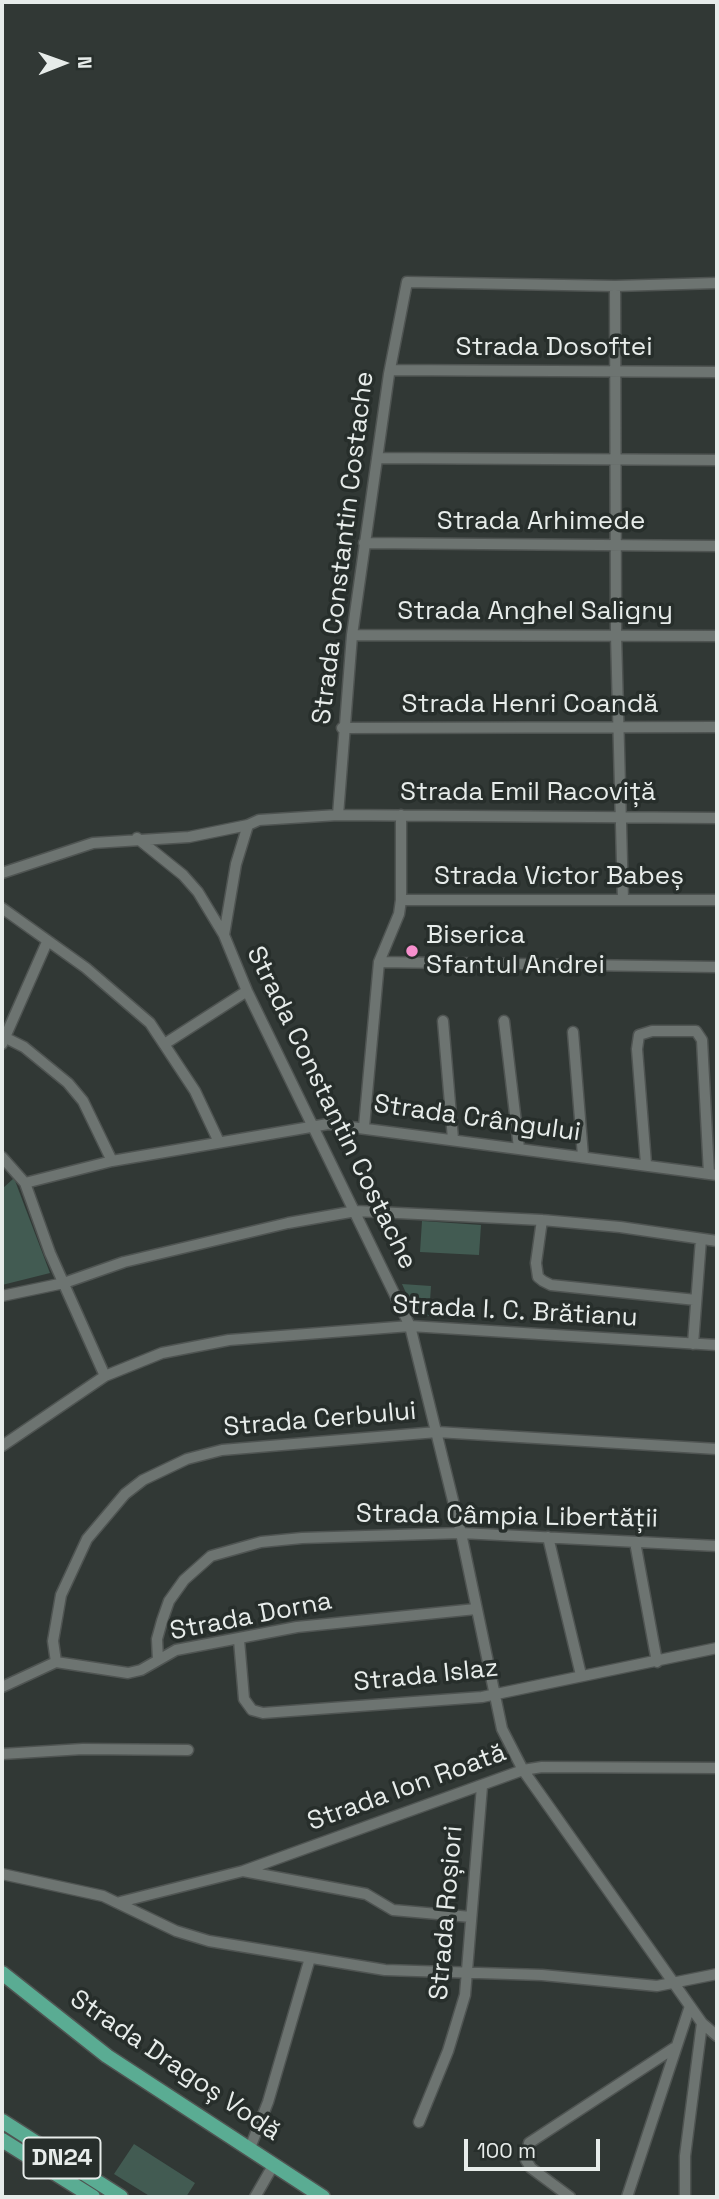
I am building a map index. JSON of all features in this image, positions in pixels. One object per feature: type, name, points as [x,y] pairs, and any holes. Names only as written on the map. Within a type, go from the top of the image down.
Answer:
[{"type":"main road","name":"Strada Dragoș Vodă","points":[[2,1973],[107,2056],[323,2197]]},
{"type":"main road","name":"DN24","points":[[2,2121],[121,2197]]},
{"type":"main road","name":"DN24","points":[[2,2140],[93,2197]]},
{"type":"street","name":"Strada Constantin Costache","points":[[338,815],[342,728],[352,635],[390,370],[407,282],[615,286]]},
{"type":"street","points":[[623,900],[616,635],[615,286],[717,283]]},
{"type":"street","name":"Strada Dosoftei","points":[[390,370],[717,372]]},
{"type":"street","points":[[377,458],[717,460]]},
{"type":"street","name":"Strada Arhimede","points":[[364,543],[717,546]]},
{"type":"street","name":"Strada Anghel Saligny","points":[[352,635],[717,636]]},
{"type":"street","name":"Strada Henri Coandă","points":[[342,728],[717,727]]},
{"type":"street","points":[[2,873],[93,843],[137,838],[189,837],[248,825],[259,820],[338,815]]},
{"type":"street","name":"Strada Emil Racoviță","points":[[338,815],[717,818]]},
{"type":"street","points":[[364,1127],[379,962],[399,914],[401,900],[401,815]]},
{"type":"street","name":"Strada Constantin Costache","points":[[248,825],[237,856],[224,935],[247,991],[410,1326],[461,1533],[502,1728],[523,1770],[690,2006],[717,2036]]},
{"type":"street","points":[[137,838],[183,875],[198,892],[224,935]]},
{"type":"street","name":"Strada Victor Babeș","points":[[401,900],[717,900]]},
{"type":"street","points":[[2,908],[121,996],[150,1023],[166,1043],[195,1091],[219,1142]]},
{"type":"street","points":[[47,942],[3,1039],[24,1047],[49,1066],[83,1101],[112,1161]]},
{"type":"street","points":[[379,962],[717,967]]},
{"type":"street","points":[[166,1043],[247,991]]},
{"type":"street","points":[[443,1021],[453,1139]]},
{"type":"street","points":[[504,1021],[519,1148]]},
{"type":"street","points":[[646,1164],[637,1049],[639,1035],[652,1031],[696,1031],[702,1040],[713,1175]]},
{"type":"street","points":[[573,1032],[583,1156]]},
{"type":"street","name":"Strada Crângului","points":[[25,1183],[112,1161],[338,1124],[713,1175]]},
{"type":"street","points":[[2,1157],[25,1183],[64,1283],[105,1376]]},
{"type":"street","points":[[2,1296],[64,1283],[124,1262],[288,1223],[356,1212],[542,1220],[620,1227],[717,1241]]},
{"type":"street","points":[[542,1220],[536,1263],[538,1277],[543,1281],[551,1285],[696,1300]]},
{"type":"street","points":[[693,1344],[701,1240]]},
{"type":"street","name":"Strada I. C. Brătianu","points":[[2,1446],[105,1376],[162,1353],[229,1340],[410,1326],[717,1345]]},
{"type":"street","name":"Strada Cerbului","points":[[56,1662],[53,1641],[55,1619],[79,1553],[113,1507],[143,1480],[187,1459],[222,1450],[437,1432],[717,1449]]},
{"type":"street","name":"Strada Câmpia Libertății","points":[[158,1660],[157,1639],[169,1601],[184,1580],[211,1556],[261,1542],[302,1538],[461,1533],[717,1546]]},
{"type":"street","points":[[548,1537],[581,1675]]},
{"type":"street","points":[[635,1542],[657,1662]]},
{"type":"street","name":"Strada Dorna","points":[[56,1662],[128,1673],[176,1650],[239,1640],[297,1626],[476,1609]]},
{"type":"street","name":"Strada Islaz","points":[[239,1640],[244,1699],[252,1710],[263,1713],[495,1694],[717,1648]]},
{"type":"street","points":[[2,1687],[56,1662]]},
{"type":"street","points":[[2,1754],[83,1749],[188,1750]]},
{"type":"street","name":"Strada Ion Roată","points":[[120,1902],[243,1871],[523,1770],[542,1767],[717,1768]]},
{"type":"street","name":"Strada Roșiori","points":[[419,2122],[460,2016],[469,1974],[482,1786]]},
{"type":"street","points":[[243,1871],[366,1894],[393,1910],[471,1917]]},
{"type":"street","points":[[2,1874],[55,1883],[120,1902],[188,1935],[385,1970],[542,1975],[657,1986],[713,1975],[717,1985]]},
{"type":"street","points":[[250,2148],[268,2102],[310,1958]]},
{"type":"street","points":[[627,2197],[690,2006]]},
{"type":"street","points":[[685,2197],[685,2156],[702,2022]]},
{"type":"street","points":[[570,2197],[531,2168],[526,2160],[529,2143],[674,2048]]},
{"type":"street","points":[[255,2197],[274,2164]]},
{"type":"green space","points":[[14,1178],[50,1273],[2,1285],[2,1189]]},
{"type":"green space","points":[[422,1221],[481,1225],[479,1255],[420,1252]]},
{"type":"green space","points":[[402,1284],[431,1286],[429,1316],[416,1315]]},
{"type":"green space","points":[[134,2144],[195,2183],[186,2197],[151,2197],[114,2174]]},
{"type":"place","name":"Biserica Sfantul Andrei","points":[[412,951]]}]
